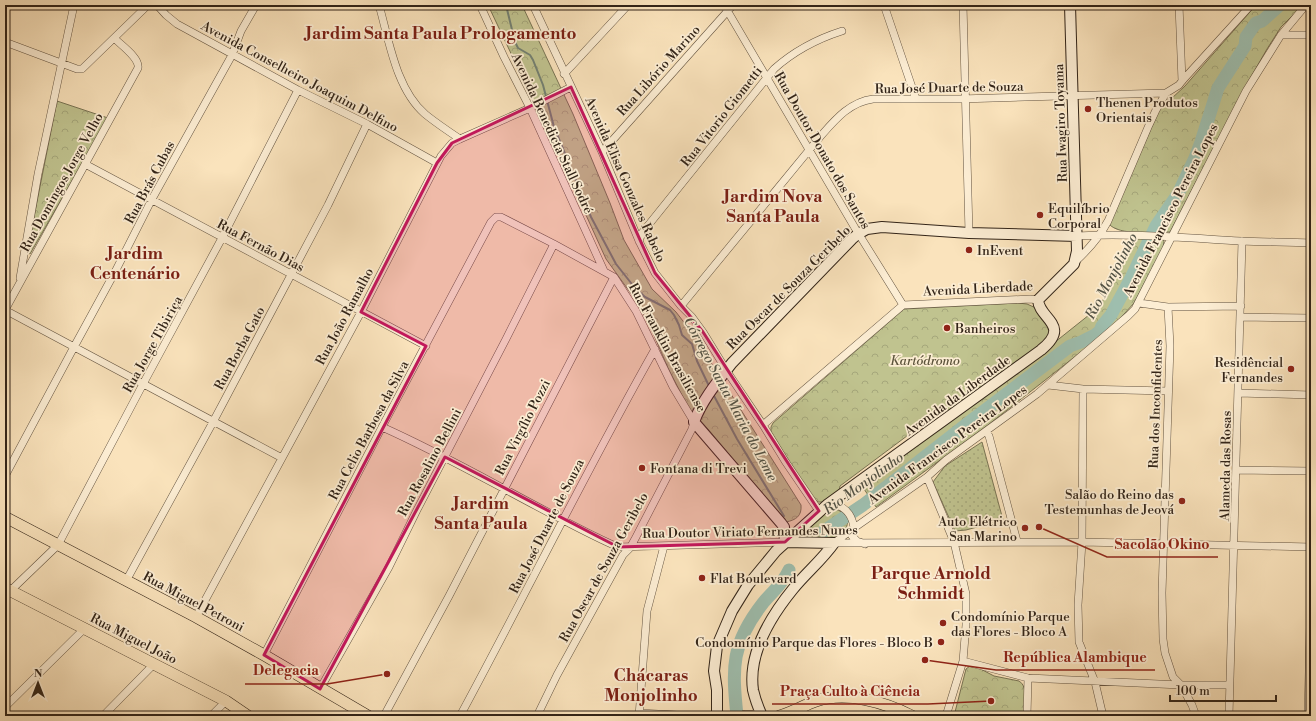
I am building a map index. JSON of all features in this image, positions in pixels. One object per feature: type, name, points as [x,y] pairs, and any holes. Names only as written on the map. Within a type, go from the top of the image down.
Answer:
[{"type":"main road","name":"Rua Miguel Petroni","points":[[5,517],[196,617],[368,716]]},
{"type":"main road","name":"Rua Miguel João","points":[[7,592],[85,628],[226,701],[248,716]]},
{"type":"main road","points":[[779,716],[790,713],[816,701],[829,698],[841,698],[876,702],[900,710],[912,716]]},
{"type":"main road","points":[[745,716],[754,716]]},
{"type":"street","points":[[19,284],[38,174],[74,5]]},
{"type":"street","points":[[5,42],[77,69],[82,69],[148,5]]},
{"type":"street","name":"Avenida Conselheiro Joaquim Delfino","points":[[157,5],[177,24],[232,55],[367,124],[437,163]]},
{"type":"street","name":"Rua Brás Cubas","points":[[5,476],[116,270],[152,199],[232,55],[241,31],[256,5]]},
{"type":"street","points":[[379,5],[399,75],[409,95],[424,114],[460,139]]},
{"type":"street","name":"Avenida Benedicta Stall Sodré","points":[[480,5],[530,108],[604,271]]},
{"type":"street","name":"Avenida Elisa Gonzales Rabelo","points":[[533,5],[564,74],[602,152],[639,241],[655,273],[681,306],[696,322],[819,512]]},
{"type":"street","points":[[564,74],[628,5]]},
{"type":"street","points":[[884,5],[916,99]]},
{"type":"street","points":[[963,5],[969,233]]},
{"type":"street","name":"Rua Iwagiro Toyama","points":[[1070,5],[1077,236],[1077,251],[1074,264]]},
{"type":"street","points":[[1179,5],[1182,81]]},
{"type":"street","name":"Avenida Liberdade","points":[[903,306],[1038,300],[1084,254],[1108,221],[1149,125],[1166,93],[1179,85],[1251,5]]},
{"type":"street","name":"Avenida Francisco Pereira Lopes","points":[[834,543],[927,477],[946,460],[1009,416],[1048,385],[1128,316],[1138,303],[1246,91],[1281,35],[1306,5]]},
{"type":"street","name":"Rua Doutor Donato dos Santos","points":[[728,7],[858,234],[903,306]]},
{"type":"street","name":"Rua Libório Marino","points":[[602,152],[728,7]]},
{"type":"street","name":"Rua Vitorio Giometti","points":[[639,241],[642,233],[767,77],[782,61],[818,40],[842,31]]},
{"type":"street","points":[[1281,35],[1311,35]]},
{"type":"street","name":"Rua Domingos Jorge Velho","points":[[5,310],[139,65],[137,60],[114,38]]},
{"type":"street","name":"Rua João Ramalho","points":[[196,617],[361,312],[441,156],[452,143],[530,108],[571,86]]},
{"type":"street","name":"Rua Jorge Tibiriça","points":[[7,592],[58,545],[222,238],[298,90]]},
{"type":"street","name":"Rua José Duarte de Souza","points":[[681,306],[809,150],[836,119],[854,105],[864,101],[874,100],[1166,93]]},
{"type":"street","name":"Rua Borba Gato","points":[[126,581],[292,275],[367,124]]},
{"type":"street","name":"Rua Fernão Dias","points":[[85,164],[426,346]]},
{"type":"street","name":"Rua Celio Barbosa da Silva","points":[[264,655],[382,427],[491,222],[496,217],[503,218],[554,244]]},
{"type":"street","name":"Rua Oscar de Souza Geribelo","points":[[537,716],[557,675],[623,554],[630,548],[692,429],[698,411],[718,380],[777,315],[858,234],[867,229],[882,227],[969,233],[1077,236],[1138,235],[1311,243]]},
{"type":"street","name":"Alameda das Rosas","points":[[1229,716],[1235,545],[1242,241]]},
{"type":"street","points":[[554,244],[614,277]]},
{"type":"street","name":"Rua Rosalino Bellini","points":[[320,689],[389,567],[554,244]]},
{"type":"street","name":"Rua Franklin Brasiliense","points":[[614,277],[636,311],[673,387],[694,422],[781,523],[784,527],[785,542]]},
{"type":"street","name":"Rua Virgílio Pozzi","points":[[384,716],[449,596],[614,277]]},
{"type":"street","name":"Avenida da Liberdade","points":[[785,542],[819,512],[832,504],[1048,344],[1052,338],[1054,330],[1052,322],[1041,309],[1038,304],[1038,300]]},
{"type":"street","points":[[1138,303],[1168,307],[1241,306]]},
{"type":"street","points":[[763,425],[903,306]]},
{"type":"street","name":"Rua dos Inconfidentes","points":[[1168,307],[1170,346],[1167,391],[1163,543],[1163,639],[1173,677],[1181,685],[1196,716]]},
{"type":"street","points":[[5,310],[282,458]]},
{"type":"street","points":[[1241,317],[1311,318]]},
{"type":"street","name":"Rua José Duarte de Souza","points":[[460,716],[617,416],[655,349]]},
{"type":"street","points":[[1048,385],[1083,388],[1167,391]]},
{"type":"street","points":[[1083,388],[1082,542],[1078,605],[1079,642],[1095,682],[1103,716]]},
{"type":"street","points":[[1239,393],[1311,395]]},
{"type":"street","name":"Rua Doutor Viriato Fernandes Nunes","points":[[382,427],[445,457],[504,490],[601,540],[618,547],[630,548],[640,546],[785,542],[865,544]]},
{"type":"street","points":[[986,431],[989,436],[1017,541]]},
{"type":"street","points":[[1236,470],[1311,471]]},
{"type":"street","points":[[927,477],[954,542],[966,594],[966,625],[963,661],[946,716]]},
{"type":"street","points":[[832,504],[844,508],[850,515],[854,528]]},
{"type":"street","name":"Rua Doutor Viriato Fernandes Nunes","points":[[854,528],[852,536],[857,541],[865,544]]},
{"type":"street","points":[[865,544],[1017,541],[1311,547]]},
{"type":"street","points":[[717,716],[714,671],[717,646],[732,611],[748,585],[785,542]]},
{"type":"street","points":[[762,716],[756,702],[753,688],[754,667],[758,648],[772,619],[785,599],[826,554],[834,543]]},
{"type":"street","points":[[664,546],[647,611],[640,714],[695,716]]},
{"type":"street","points":[[1308,716],[1311,583]]},
{"type":"street","points":[[5,707],[85,628]]},
{"type":"street","points":[[963,661],[1028,678],[1181,685],[1229,685]]},
{"type":"street","points":[[103,716],[154,664]]},
{"type":"street","points":[[1027,716],[1028,678]]},
{"type":"street","points":[[211,716],[226,701]]},
{"type":"highlighted area","points":[[571,87],[655,273],[703,332],[819,511],[785,542],[618,547],[445,457],[320,689],[264,655],[426,346],[361,312],[437,163],[452,143]]},
{"type":"green space","points":[[488,5],[522,5],[573,114],[624,240],[652,289],[676,312],[693,334],[801,505],[799,515],[795,519],[786,522],[708,429],[689,409],[637,302],[606,259]]},
{"type":"green space","points":[[1256,5],[1303,5],[1281,27],[1267,49],[1244,89],[1170,232],[1129,232],[1114,228],[1109,224],[1163,101],[1171,99],[1185,86]]},
{"type":"green space","points":[[57,101],[108,118],[30,254],[27,252]]},
{"type":"green space","points":[[1138,238],[1162,238],[1164,241],[1163,248],[1134,303],[1116,323],[988,425],[876,507],[862,486],[967,406],[1030,362],[1099,307]]},
{"type":"green space","name":"Kartódromo","points":[[1018,303],[1027,304],[1036,308],[1048,324],[1050,333],[1047,341],[946,414],[943,409],[840,486],[839,491],[822,502],[818,502],[812,498],[771,432],[773,423],[904,309]]},
{"type":"green space","points":[[982,442],[1003,520],[966,530],[955,531],[933,482],[945,466]]},
{"type":"green space","points":[[835,509],[841,512],[847,520],[847,525],[842,533],[828,539],[806,537],[805,530],[808,527],[823,515]]},
{"type":"green space","points":[[973,665],[994,676],[1019,681],[1022,684],[1025,692],[1024,716],[954,716],[966,669]]},
{"type":"waterway","name":"Córrego Santa Maria do Leme","points":[[506,5],[515,42],[518,48],[530,55],[533,60],[543,85],[554,127],[591,217],[616,264],[635,288],[645,297],[670,310],[674,315],[682,335],[692,344],[697,361],[709,386]]},
{"type":"waterway","name":"Rio Monjolinho","points":[[824,531],[863,505],[1070,346],[1081,342],[1100,331],[1111,315],[1131,278],[1156,226],[1178,194],[1195,158],[1218,88],[1245,46],[1246,37],[1256,23],[1262,21],[1280,5]]},
{"type":"waterway","name":"Córrego Santa Maria do Leme","points":[[713,394],[737,439],[784,516]]},
{"type":"waterway","name":"Rio Monjolinho","points":[[737,716],[734,683],[736,656],[739,644],[752,618],[763,603],[781,584],[789,570]]},
{"type":"waterway","points":[[838,716],[849,714],[859,716]]},
{"type":"place","name":"Thenen Produtos Orientais","points":[[1088,109]]},
{"type":"place","name":"Equilíbrio Corporal","points":[[1040,215]]},
{"type":"place","name":"InEvent","points":[[969,250]]},
{"type":"place","name":"Banheiros","points":[[947,328]]},
{"type":"place","name":"Residêncial Fernandes","points":[[1291,369]]},
{"type":"place","name":"Fontana di Trevi","points":[[642,468]]},
{"type":"place","name":"Salão do Reino das Testemunhas de Jeová","points":[[1182,501]]},
{"type":"place","name":"Sacolão Okino","points":[[1039,527]]},
{"type":"place","name":"Auto Elétrico San Marino","points":[[1025,528]]},
{"type":"place","name":"Flat Boulevard","points":[[702,578]]},
{"type":"place","name":"Condomínio Parque das Flores - Bloco A","points":[[943,623]]},
{"type":"place","name":"Condomínio Parque das Flores - Bloco B","points":[[941,642]]},
{"type":"place","name":"República Alambique","points":[[925,660]]},
{"type":"place","name":"Delegacia","points":[[387,674]]},
{"type":"place","name":"Praça Culto à Ciência","points":[[991,701]]},
{"type":"district","name":"Jardim Santa Paula Prologamento","points":[[441,33]]},
{"type":"district","name":"Jardim Nova Santa Paula","points":[[773,206]]},
{"type":"district","name":"Jardim Centenário","points":[[135,263]]},
{"type":"district","name":"Jardim Santa Paula","points":[[481,513]]},
{"type":"district","name":"Parque Arnold Schmidt","points":[[931,583]]},
{"type":"district","name":"Chácaras Monjolinho","points":[[651,685]]}]
